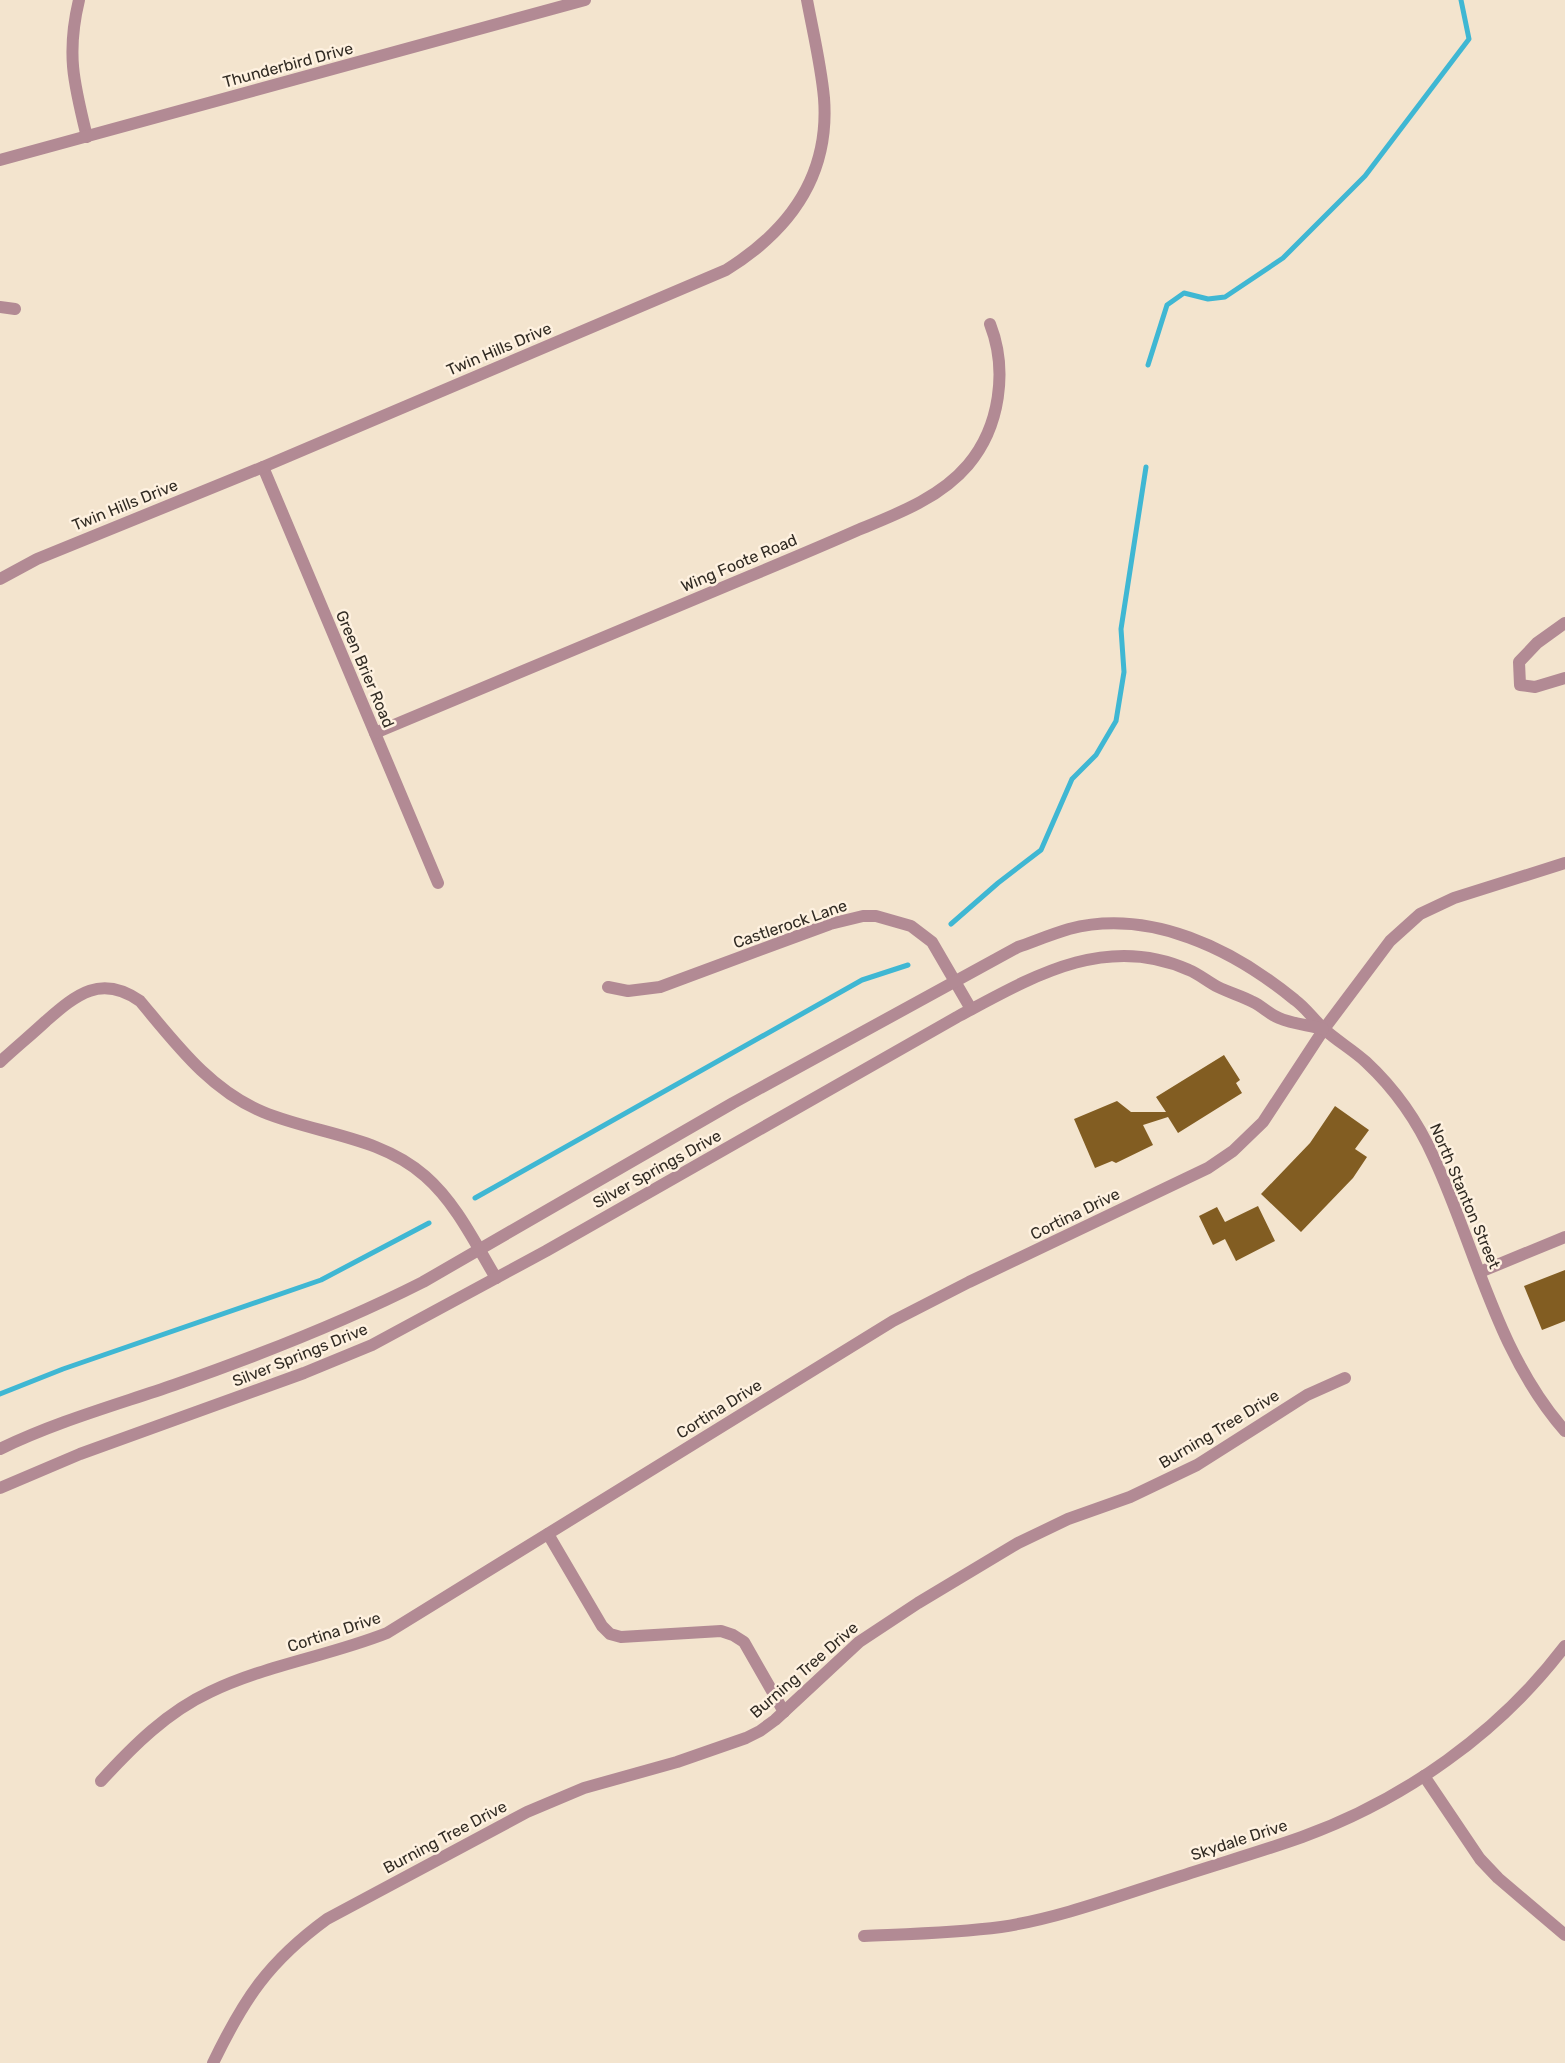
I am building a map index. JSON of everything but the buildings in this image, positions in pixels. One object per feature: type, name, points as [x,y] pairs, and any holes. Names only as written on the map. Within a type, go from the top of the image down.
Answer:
[{"type":"street","points":[[79,0],[73,24],[70,50],[72,77],[87,137]]},
{"type":"street","name":"Thunderbird Drive","points":[[0,160],[586,0]]},
{"type":"street","name":"Twin Hills Drive","points":[[0,579],[37,559],[263,466],[726,270],[772,237],[791,216],[801,199],[821,148],[824,98],[818,56],[806,0]]},
{"type":"street","points":[[0,307],[15,309]]},
{"type":"street","name":"Wing Foote Road","points":[[375,733],[823,546],[903,511],[928,497],[967,466],[988,432],[1000,385],[1000,362],[990,324]]},
{"type":"street","name":"Green Brier Road","points":[[263,466],[438,883]]},
{"type":"street","points":[[1565,623],[1537,643],[1519,662],[1520,685],[1535,687],[1565,678]]},
{"type":"street","name":"Cortina Drive","points":[[101,1780],[153,1728],[201,1696],[232,1682],[387,1633],[893,1321],[969,1282],[1208,1168],[1248,1139],[1263,1122],[1324,1029],[1390,941],[1420,914],[1454,898],[1565,863]]},
{"type":"street","name":"Castlerock Lane","points":[[608,987],[628,991],[660,987],[830,924],[863,916],[889,918],[911,926],[932,942],[956,980],[971,1009]]},
{"type":"street","name":"Silver Springs Drive","points":[[0,1448],[56,1426],[258,1355],[330,1326],[423,1282],[733,1104],[1018,947],[1068,929],[1096,925],[1136,926]]},
{"type":"street","name":"North Stanton Street","points":[[1136,926],[1180,932],[1228,955],[1297,1001],[1324,1029],[1365,1062],[1394,1092],[1416,1122],[1434,1158],[1510,1345],[1527,1379],[1565,1431]]},
{"type":"street","name":"Silver Springs Drive","points":[[0,1488],[80,1454],[304,1373],[372,1346],[496,1278],[971,1009],[1024,981],[1065,964],[1098,957],[1138,956],[1189,970],[1220,988],[1254,1002],[1278,1018],[1324,1029]]},
{"type":"street","points":[[0,1062],[72,997],[96,988],[118,989],[128,993],[140,1002],[202,1072],[240,1101],[284,1120],[370,1144],[403,1160],[424,1175],[456,1212],[496,1278]]},
{"type":"street","points":[[1480,1272],[1565,1237]]},
{"type":"street","name":"Burning Tree Drive","points":[[213,2063],[238,2013],[263,1977],[302,1937],[327,1919],[527,1812],[584,1788],[677,1762],[746,1738],[760,1731],[784,1712],[873,1631],[934,1593],[1018,1543],[1068,1519],[1130,1497],[1197,1465],[1307,1395],[1345,1378]]},
{"type":"street","points":[[548,1534],[602,1626],[610,1634],[633,1637],[721,1631],[733,1635],[749,1649],[784,1712]]},
{"type":"street","name":"Skydale Drive","points":[[864,1936],[1002,1926],[1104,1901],[1302,1837],[1361,1812],[1424,1776],[1492,1724],[1526,1691],[1565,1646]]},
{"type":"street","points":[[1424,1776],[1480,1859],[1498,1878],[1565,1935]]},
{"type":"waterway","points":[[1148,365],[1167,305],[1184,293],[1208,299],[1225,297],[1283,258],[1365,176],[1469,39],[1461,0]]},
{"type":"waterway","points":[[951,924],[998,883],[1041,850],[1072,779],[1096,755],[1116,721],[1124,672],[1121,629],[1146,467]]},
{"type":"waterway","points":[[475,1198],[862,980],[908,965]]},
{"type":"waterway","points":[[0,1394],[63,1369],[321,1280],[429,1223]]}]
